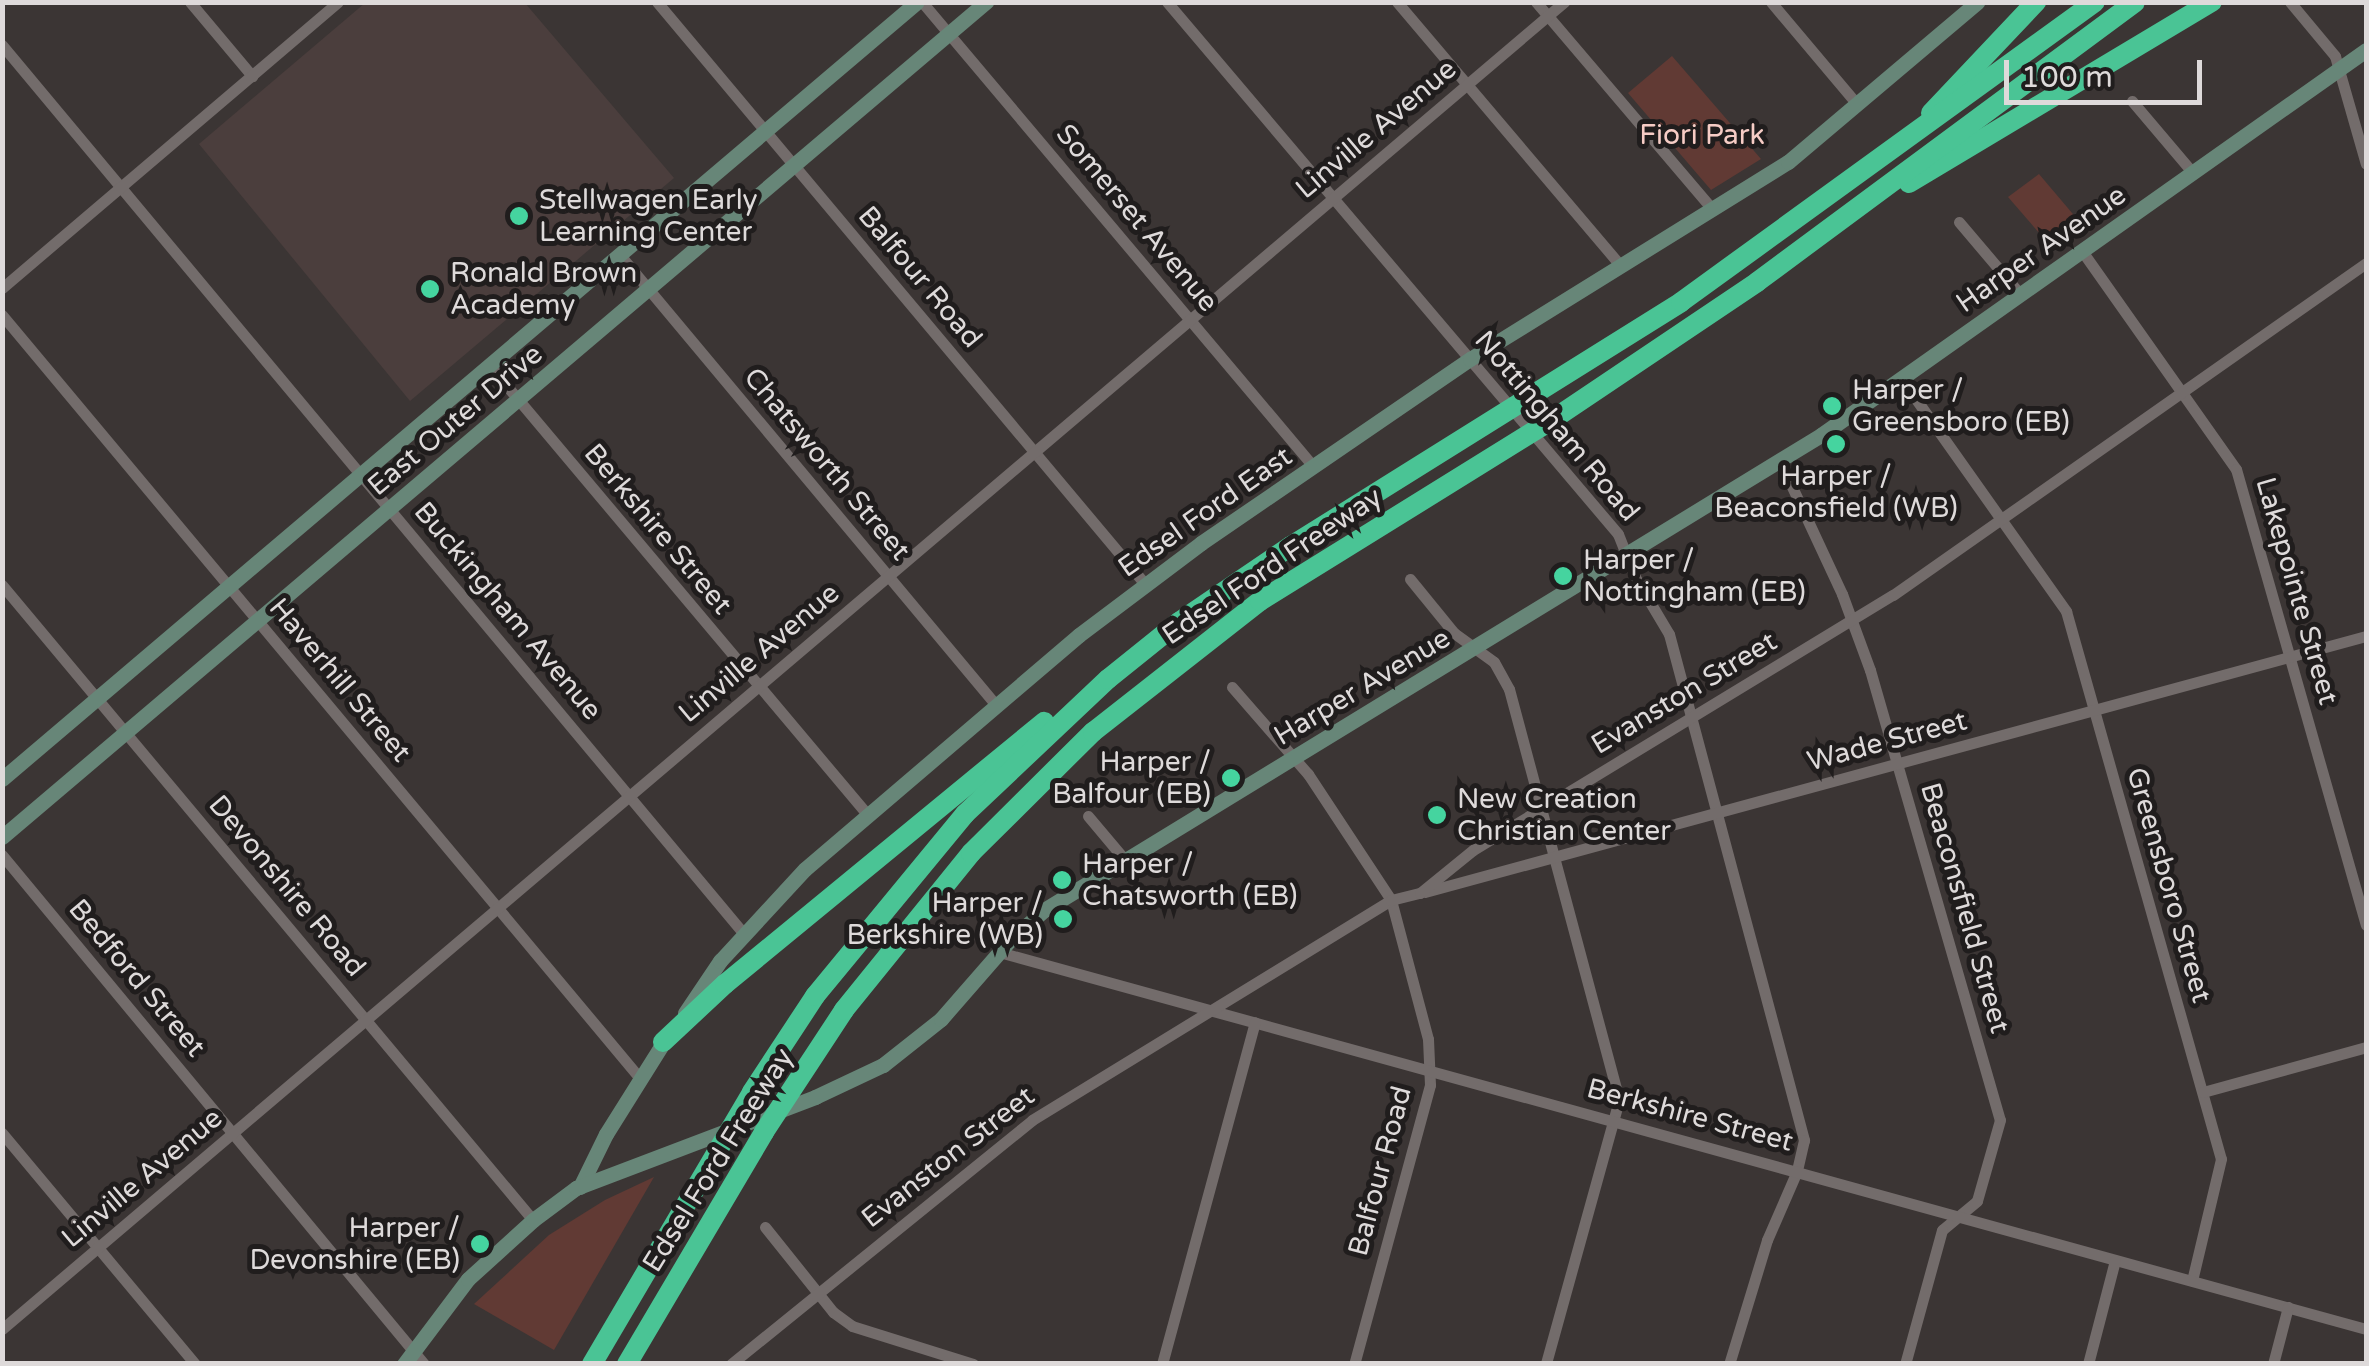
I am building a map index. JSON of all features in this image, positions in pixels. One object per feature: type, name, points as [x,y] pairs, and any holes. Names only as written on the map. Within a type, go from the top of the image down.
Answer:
[{"type":"highway","points":[[1914,134],[1953,85],[2036,2]]},
{"type":"highway","name":"Edsel Ford Freeway","points":[[592,1364],[752,1092],[815,996],[965,814],[1108,679],[1178,622],[1291,546],[1681,302],[2095,2]]},
{"type":"highway","name":"Edsel Ford Freeway","points":[[626,1364],[764,1132],[844,1010],[934,895],[1046,776],[1143,690],[1260,601],[1552,420],[1863,206],[2135,2]]},
{"type":"highway","points":[[1863,206],[1940,168],[2212,2]]},
{"type":"highway","points":[[664,1042],[725,984],[912,828],[1044,722],[1108,679]]},
{"type":"street","points":[[190,2],[252,76]]},
{"type":"street","points":[[2,288],[338,2]]},
{"type":"street","name":"Balfour Road","points":[[657,2],[1145,584]]},
{"type":"street","name":"East Outer Drive","points":[[2,779],[919,2]]},
{"type":"street","name":"Somerset Avenue","points":[[919,2],[1313,466]]},
{"type":"street","name":"East Outer Drive","points":[[2,837],[986,2]]},
{"type":"street","name":"Nottingham Road","points":[[1167,2],[1618,534],[1635,577],[1669,634],[1804,1140],[1798,1171],[1767,1240],[1729,1364]]},
{"type":"street","points":[[1397,2],[1621,266]]},
{"type":"street","points":[[1536,2],[1714,210]]},
{"type":"street","name":"Linville Avenue","points":[[2,1329],[1564,2]]},
{"type":"street","points":[[1770,2],[1857,104]]},
{"type":"street","name":"Edsel Ford East","points":[[580,1187],[639,1078],[744,934],[805,869],[867,814],[1145,584],[1313,466],[1788,162],[1977,2]]},
{"type":"street","points":[[2290,2],[2335,56],[2366,164]]},
{"type":"street","name":"Buckingham Avenue","points":[[2,45],[744,934]]},
{"type":"street","name":"Harper Avenue","points":[[408,1357],[468,1279],[532,1220],[580,1187],[815,1097],[906,1050],[942,1019],[999,952],[1044,910],[1780,460],[2366,50]]},
{"type":"street","points":[[2132,102],[2193,173]]},
{"type":"street","points":[[1960,222],[2020,294]]},
{"type":"street","name":"Lakepointe Street","points":[[2082,251],[2236,469],[2366,925]]},
{"type":"street","name":"Chatsworth Street","points":[[620,255],[996,705]]},
{"type":"street","name":"Evanston Street","points":[[731,1364],[988,1152],[1390,900],[1420,893],[1473,850],[1852,620],[2366,263]]},
{"type":"street","name":"Haverhill Street","points":[[2,315],[639,1078]]},
{"type":"street","name":"Berkshire Street","points":[[490,366],[867,814]]},
{"type":"street","name":"Greensboro Street","points":[[1901,378],[2066,611],[2203,1092],[2221,1168],[2192,1281]]},
{"type":"street","name":"Beaconsfield Street","points":[[1780,460],[1852,620],[1898,764],[2000,1120],[1978,1202],[1942,1230],[1906,1364]]},
{"type":"street","points":[[1410,579],[1454,633],[1494,662],[1509,689],[1619,1100],[1546,1364]]},
{"type":"street","name":"Devonshire Road","points":[[2,585],[532,1220]]},
{"type":"street","name":"Wade Street","points":[[1420,893],[2366,636]]},
{"type":"street","name":"Balfour Road","points":[[1232,687],[1308,774],[1390,900],[1428,1039],[1430,1070],[1354,1364]]},
{"type":"street","points":[[1088,816],[1125,860]]},
{"type":"street","name":"Bedford Street","points":[[2,855],[234,1132],[408,1357],[424,1364]]},
{"type":"street","name":"Berkshire Street","points":[[999,952],[2366,1328]]},
{"type":"street","points":[[1162,1364],[1255,1022]]},
{"type":"street","points":[[2203,1092],[2366,1047]]},
{"type":"street","points":[[2,1133],[195,1364]]},
{"type":"street","points":[[764,1228],[842,1320],[870,1335],[973,1364]]},
{"type":"street","points":[[2088,1364],[2115,1260]]},
{"type":"street","points":[[2273,1364],[2288,1306]]},
{"type":"shaded area","name":"Ronald Brown Academy","points":[[365,3],[525,3],[674,178],[410,401],[199,144]]},
{"type":"green space","name":"Fiori Park","points":[[1672,56],[1761,159],[1711,190],[1628,93]]},
{"type":"green space","points":[[2039,174],[2078,220],[2046,241],[2008,197]]},
{"type":"green space","points":[[654,1177],[554,1350],[474,1304],[549,1235],[605,1200]]},
{"type":"place","name":"Stellwagen Early Learning Center","points":[[519,216]]},
{"type":"place","name":"Ronald Brown Academy","points":[[430,289]]},
{"type":"place","name":"Harper / Greensboro (EB)","points":[[1832,406]]},
{"type":"place","name":"Harper / Beaconsfield (WB)","points":[[1836,444]]},
{"type":"place","name":"Harper / Nottingham (EB)","points":[[1563,576]]},
{"type":"place","name":"Harper / Balfour (EB)","points":[[1231,778]]},
{"type":"place","name":"New Creation Christian Center","points":[[1437,815]]},
{"type":"place","name":"Harper / Chatsworth (EB)","points":[[1062,880]]},
{"type":"place","name":"Harper / Berkshire (WB)","points":[[1063,919]]},
{"type":"place","name":"Harper / Devonshire (EB)","points":[[480,1244]]}]
